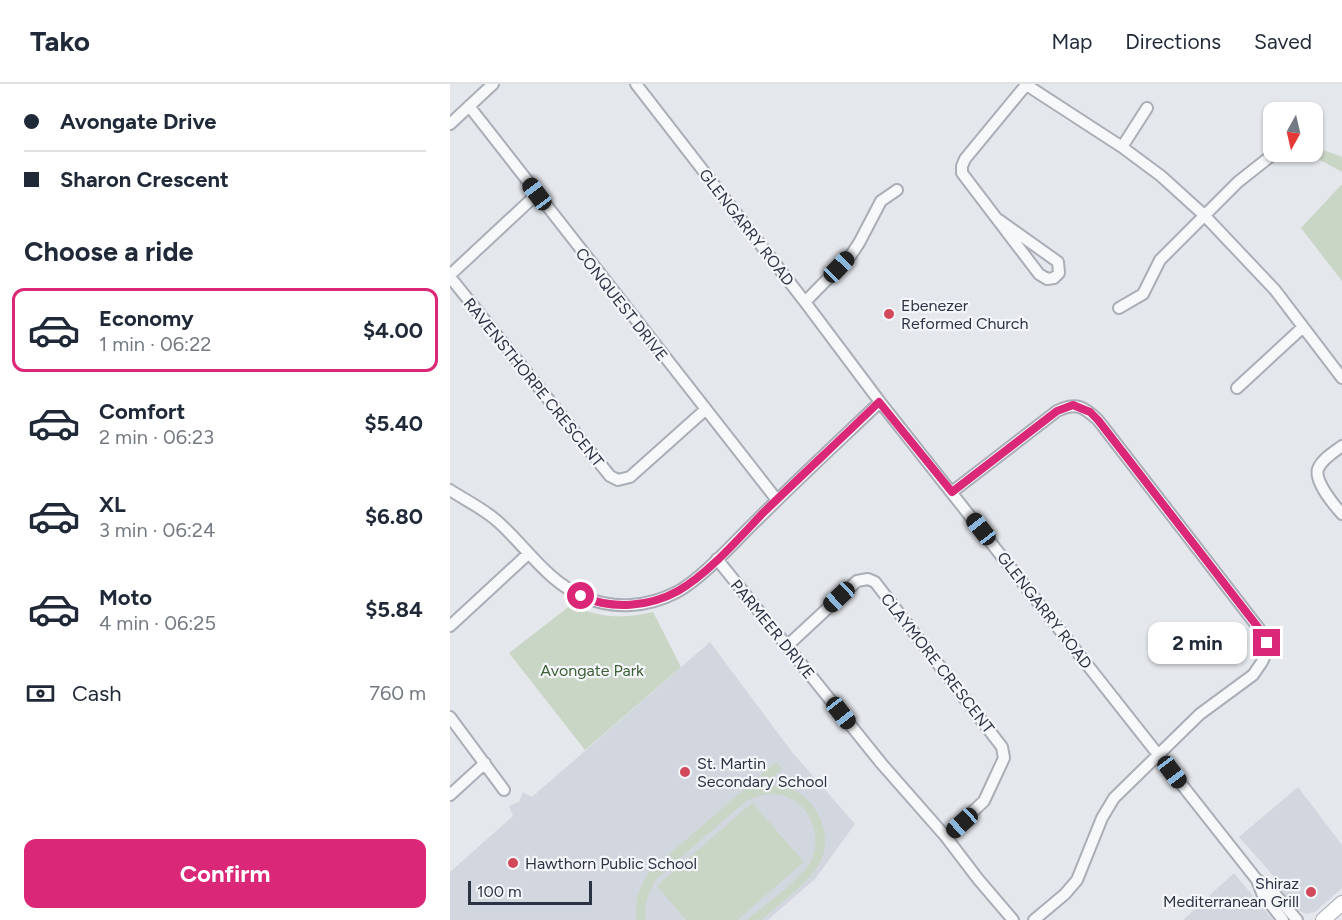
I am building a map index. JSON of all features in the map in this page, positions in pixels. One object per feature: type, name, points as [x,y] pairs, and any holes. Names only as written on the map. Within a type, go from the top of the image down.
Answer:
[{"type":"main road","points":[[1323,920],[1342,903]]},
{"type":"street","points":[[450,124],[493,84]]},
{"type":"street","name":"GLENGARRY ROAD","points":[[636,84],[806,302],[879,402],[1257,880],[1262,893],[1283,920]]},
{"type":"street","points":[[999,220],[1058,262],[1059,273],[1054,278],[1047,279],[1039,274],[962,173],[965,159],[1026,84],[1122,147],[1161,176],[1204,215],[1275,290],[1342,378]]},
{"type":"street","name":"CONQUEST DRIVE","points":[[470,106],[777,500]]},
{"type":"street","points":[[1122,147],[1147,108]]},
{"type":"street","points":[[1119,308],[1143,294],[1160,260],[1238,182],[1263,162]]},
{"type":"street","points":[[806,302],[851,255],[881,201],[897,190]]},
{"type":"street","points":[[450,276],[537,194]]},
{"type":"street","name":"RAVENSTHORPE CRESCENT","points":[[450,276],[610,476],[618,480],[630,477],[705,410]]},
{"type":"street","points":[[1237,388],[1302,328]]},
{"type":"street","points":[[450,490],[494,519],[556,579],[581,596],[604,603],[629,606],[655,601],[676,592],[717,559],[879,402]]},
{"type":"street","points":[[952,492],[1057,411],[1073,405],[1090,412],[1264,635],[1267,643],[1266,653],[1253,675],[1200,714],[1114,798],[1102,818],[1077,880],[1065,894],[1034,920]]},
{"type":"street","points":[[1342,446],[1323,462],[1317,474],[1319,481],[1342,514]]},
{"type":"street","points":[[450,626],[528,554]]},
{"type":"street","name":"PARMEER DRIVE","points":[[717,559],[881,763],[946,837],[1013,920]]},
{"type":"street","name":"CLAYMORE CRESCENT","points":[[788,646],[856,581],[868,579],[875,582],[1002,747],[1004,758],[984,801],[946,837]]},
{"type":"street","points":[[450,717],[504,790]]},
{"type":"street","points":[[450,795],[485,763]]},
{"type":"street","name":"GLENGARRY ROAD","points":[[1257,880],[1269,887],[1296,920]]},
{"type":"shaded area","name":"St. Martin Secondary School","points":[[710,642],[792,752],[855,824],[815,879],[768,920],[450,920],[450,872],[513,816],[509,806],[519,802],[523,792],[532,797]]},
{"type":"shaded area","points":[[1298,787],[1342,845],[1342,888],[1315,912],[1306,914],[1289,901],[1271,873],[1239,837]]},
{"type":"shaded area","points":[[1234,873],[1273,920],[1184,919]]},
{"type":"green space","points":[[1323,150],[1342,157],[1342,172],[1323,162]]},
{"type":"green space","points":[[1342,184],[1342,281],[1301,228]]},
{"type":"green space","name":"Avongate Park","points":[[571,605],[591,613],[611,616],[632,616],[653,612],[681,667],[585,750],[509,653]]},
{"type":"green space","points":[[776,762],[782,769],[764,785],[787,788],[804,797],[818,814],[822,824],[825,835],[823,856],[812,874],[761,920],[747,920],[800,875],[812,859],[815,848],[813,826],[803,808],[784,796],[773,794],[759,796],[746,801],[658,877],[648,897],[646,920],[637,920],[638,894],[651,870]]},
{"type":"green space","points":[[752,803],[804,862],[737,920],[686,920],[657,886]]},
{"type":"place","name":"Ebenezer Reformed Church","points":[[889,314]]},
{"type":"place","name":"St. Martin Secondary School","points":[[685,772]]},
{"type":"place","name":"Hawthorn Public School","points":[[513,863]]},
{"type":"place","name":"Shiraz Mediterranean Grill","points":[[1311,892]]},
{"type":"route","points":[[581,596],[604,603],[629,606],[655,601],[676,592],[717,559],[879,402],[952,492],[1057,411],[1073,405],[1090,412],[1098,420],[1264,635],[1267,643]]}]
